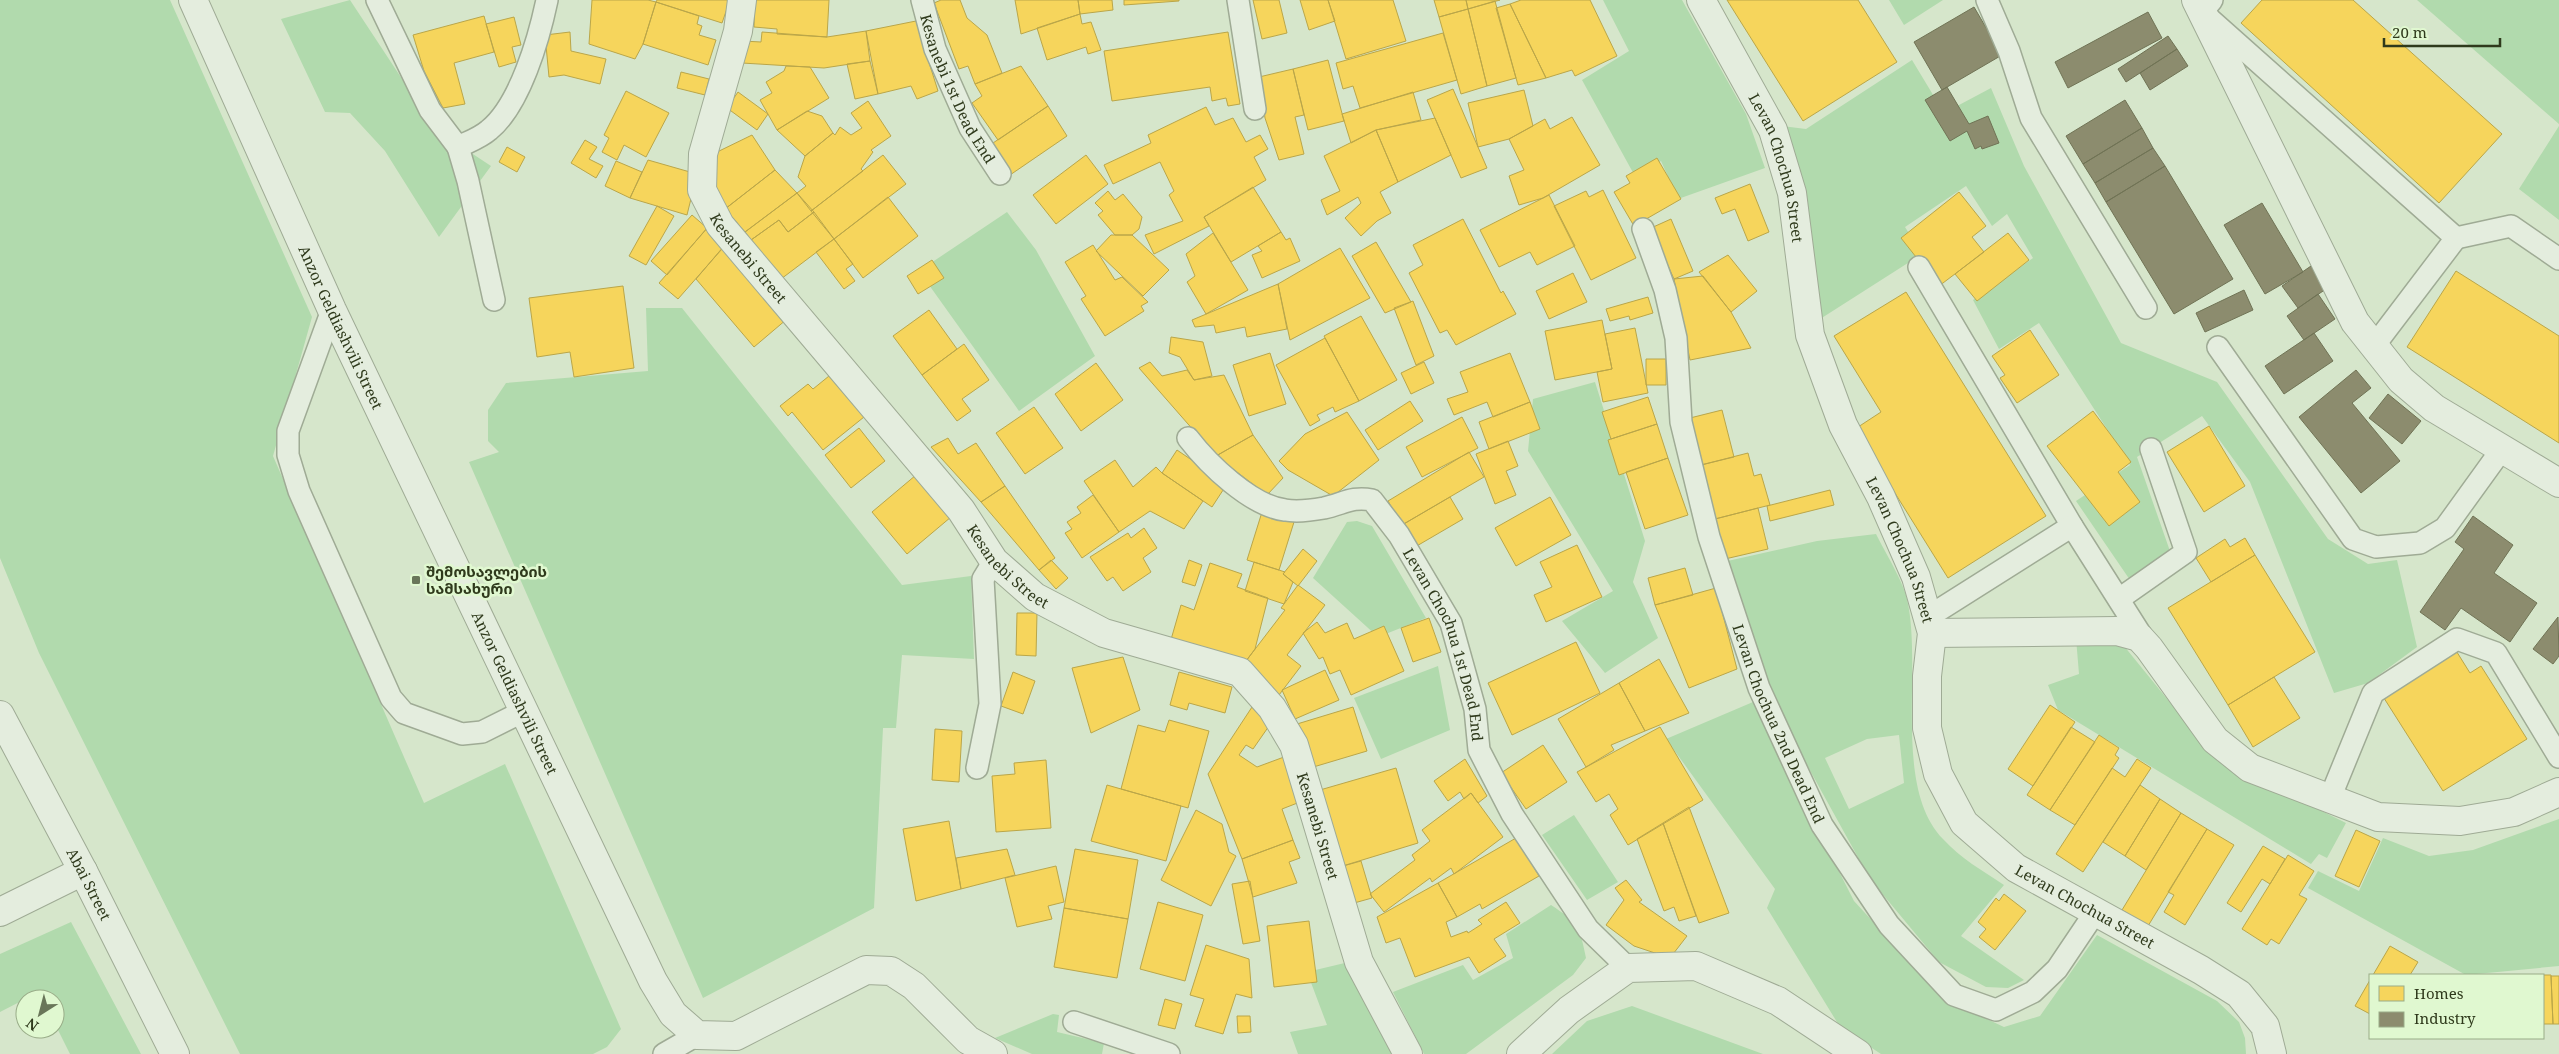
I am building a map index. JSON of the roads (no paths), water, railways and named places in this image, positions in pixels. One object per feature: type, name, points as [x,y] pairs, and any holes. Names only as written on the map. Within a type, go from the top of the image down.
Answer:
[{"type":"street","name":"Anzor Geldiashvili Street","points":[[193,0],[332,310],[653,981],[673,1014],[698,1035]]},
{"type":"street","name":"Kesanebi Street","points":[[742,0],[738,31],[704,154],[702,190],[720,225],[961,510],[994,561],[1036,597],[1104,633],[1240,672],[1272,708],[1294,745],[1359,962],[1408,1054]]},
{"type":"street","name":"Levan Chochua Street","points":[[1701,0],[1773,130],[1792,192],[1810,335],[1843,426],[1881,497],[1916,577],[1930,625],[1927,676],[1927,728],[1938,774],[1964,823],[2016,868],[2201,970],[2239,994],[2265,1026],[2272,1054]]},
{"type":"street","points":[[2204,4],[2355,322],[2401,380],[2434,408],[2559,483]]},
{"type":"street","points":[[1930,625],[2118,630],[2139,637],[2149,648],[2215,740],[2250,768],[2378,817],[2460,821],[2514,812],[2559,792]]},
{"type":"street","name":"Abai Street","points":[[0,715],[83,871],[175,1054]]},
{"type":"street","points":[[0,912],[83,871]]},
{"type":"street","points":[[1521,1054],[1569,1010],[1628,968],[1696,966],[1778,1001],[1858,1054]]},
{"type":"street","points":[[698,1035],[736,1036],[866,970],[891,971],[914,986],[970,1047],[993,1054]]},
{"type":"lane","points":[[377,0],[430,110],[458,148],[468,181],[494,300]]},
{"type":"lane","points":[[458,148],[489,130],[504,113],[527,64],[547,0]]},
{"type":"lane","name":"Kesanebi 1st Dead End","points":[[922,0],[936,50],[962,111],[970,128],[1000,174]]},
{"type":"lane","points":[[1238,0],[1255,109]]},
{"type":"lane","points":[[1987,0],[2009,50],[2031,118],[2146,308]]},
{"type":"lane","points":[[2204,4],[2456,238]]},
{"type":"lane","points":[[2374,346],[2456,238],[2511,226],[2559,259]]},
{"type":"lane","name":"Levan Chochua 2nd Dead End","points":[[1643,229],[1665,290],[1676,338],[1681,422],[1709,537],[1759,688],[1822,825],[1889,924],[1954,995],[1996,1010],[2033,992],[2058,969],[2096,911]]},
{"type":"lane","points":[[1919,268],[2072,526],[2149,648]]},
{"type":"lane","points":[[332,310],[288,432],[288,455],[299,491],[391,698],[404,712],[462,734],[482,732],[524,711]]},
{"type":"lane","points":[[2218,347],[2354,539],[2376,547],[2420,543],[2445,528],[2502,449]]},
{"type":"lane","name":"Levan Chochua 1st Dead End","points":[[1188,438],[1204,459],[1255,499],[1285,510],[1323,508],[1358,497],[1372,500],[1399,535],[1451,623],[1475,709],[1479,750],[1512,814],[1588,929],[1628,968]]},
{"type":"lane","points":[[2119,600],[2186,552],[2151,449]]},
{"type":"lane","points":[[1930,625],[2072,526]]},
{"type":"lane","points":[[977,768],[990,704],[984,579],[994,561]]},
{"type":"lane","points":[[2330,798],[2373,693],[2457,639],[2496,654],[2559,757]]},
{"type":"lane","points":[[1074,1022],[1169,1054]]},
{"type":"lane","points":[[664,1054],[698,1035]]},
{"type":"place","name":"შემოსავლების სამსახური","points":[[416,580]]}]
